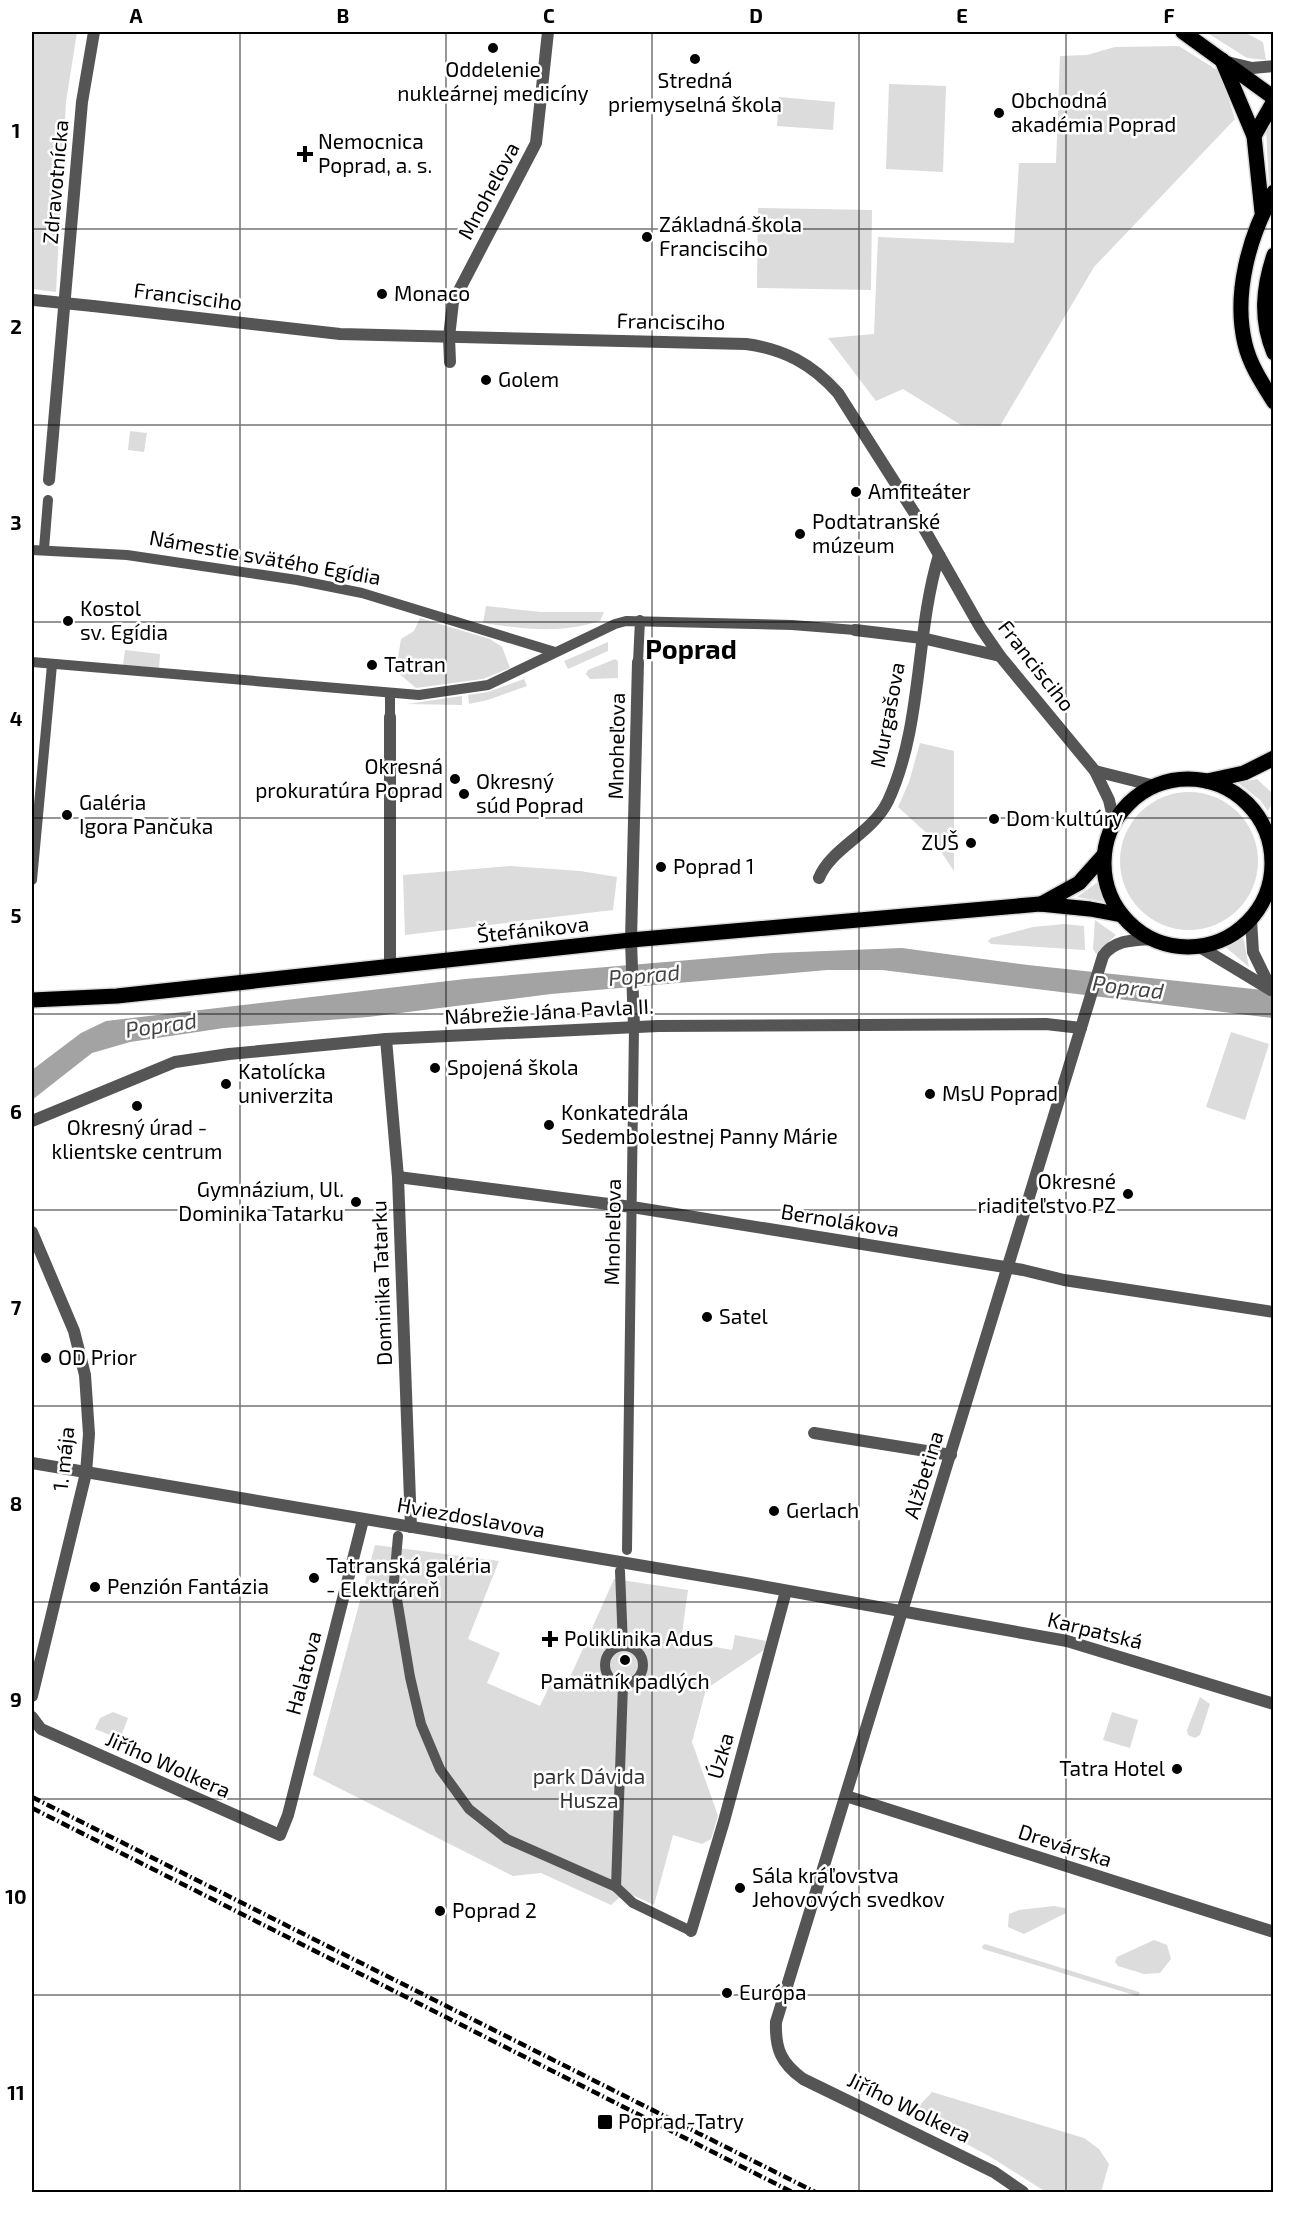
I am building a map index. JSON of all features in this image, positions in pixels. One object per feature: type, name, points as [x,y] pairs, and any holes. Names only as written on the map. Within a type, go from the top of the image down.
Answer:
[{"type":"main road","points":[[1183,32],[1274,100],[1254,136]]},
{"type":"main road","points":[[1222,60],[1254,136],[1262,212]]},
{"type":"main road","points":[[1274,192],[1262,212],[1243,277],[1240,312],[1245,345],[1254,369],[1274,402]]},
{"type":"main road","points":[[1274,255],[1264,287],[1264,320],[1274,353]]},
{"type":"main road","points":[[1207,781],[1240,796],[1270,826],[1272,864],[1270,893],[1251,920],[1228,937],[1200,946],[1175,946],[1151,939],[1122,915],[1107,886],[1104,855],[1114,822],[1128,804],[1155,786],[1180,779],[1207,781],[1244,773],[1274,758]]},
{"type":"main road","name":"Štefánikova","points":[[1040,904],[1080,883],[1104,855]]},
{"type":"main road","name":"Štefánikova","points":[[32,1000],[117,996],[631,940],[1040,904],[1122,915]]},
{"type":"street","name":"Zdravotnícka","points":[[49,480],[82,102],[94,32]]},
{"type":"street","name":"Mnoheľova","points":[[450,362],[449,338],[453,302],[536,144],[548,32]]},
{"type":"street","points":[[1222,60],[1252,68],[1274,66]]},
{"type":"street","name":"Francisciho","points":[[33,300],[340,334],[746,344],[762,346],[800,359],[818,372],[838,393],[939,555],[980,627],[1000,656],[1095,771],[1109,800],[1114,822]]},
{"type":"street","points":[[45,549],[48,500]]},
{"type":"street","name":"Námestie svätého Egídia","points":[[32,550],[146,557],[249,571],[363,592],[555,652]]},
{"type":"street","name":"Murgašova","points":[[819,878],[826,864],[867,830],[887,802],[908,735],[922,638],[939,555]]},
{"type":"street","points":[[638,662],[640,620]]},
{"type":"street","points":[[32,662],[52,666],[419,695],[488,685],[555,652],[603,632],[615,624],[640,620],[801,625],[922,638]]},
{"type":"street","name":"Murgašova","points":[[922,638],[1000,656]]},
{"type":"street","name":"Mnoheľova","points":[[627,1550],[633,1207],[634,1027],[631,940],[638,662]]},
{"type":"street","points":[[32,880],[52,666]]},
{"type":"street","points":[[390,694],[390,966]]},
{"type":"street","points":[[1095,771],[1155,786]]},
{"type":"street","points":[[1251,920],[1253,952],[1272,991]]},
{"type":"street","name":"Alžbetina","points":[[781,2058],[776,2039],[776,2022],[1103,956],[1108,948],[1124,941],[1151,939]]},
{"type":"street","points":[[1200,946],[1272,991]]},
{"type":"street","name":"Nábrežie Jána Pavla II.","points":[[32,1121],[175,1062],[229,1054],[386,1039],[634,1027],[1046,1024],[1081,1028]]},
{"type":"street","name":"Dominika Tatarku","points":[[386,1039],[398,1177],[411,1527]]},
{"type":"street","name":"Bernolákova","points":[[398,1177],[633,1207],[1008,1268],[1064,1280],[1272,1312]]},
{"type":"street","name":"1. mája","points":[[32,1232],[68,1312],[82,1358],[89,1434],[86,1473],[32,1696]]},
{"type":"street","points":[[814,1433],[951,1455]]},
{"type":"street","name":"Hviezdoslavova","points":[[32,1462],[903,1613]]},
{"type":"street","name":"Halatova","points":[[280,1835],[291,1805],[363,1520]]},
{"type":"street","points":[[398,1536],[394,1581],[410,1677],[421,1724],[440,1769],[469,1809],[507,1839],[616,1887],[633,1903],[691,1931]]},
{"type":"street","points":[[620,1571],[623,1646]]},
{"type":"street","name":"Úzka","points":[[691,1931],[724,1821],[786,1591]]},
{"type":"street","name":"Karpatská","points":[[903,1613],[1067,1641],[1274,1704]]},
{"type":"street","points":[[623,1646],[637,1650],[644,1665],[635,1681],[623,1684],[612,1680],[605,1664],[613,1649],[623,1646]]},
{"type":"street","points":[[616,1887],[623,1684]]},
{"type":"street","name":"Jiřího Wolkera","points":[[32,1717],[41,1729],[280,1835]]},
{"type":"street","name":"Drevárska","points":[[846,1797],[1274,1932]]},
{"type":"street","name":"Jiřího Wolkera","points":[[781,2058],[803,2079],[994,2172],[1023,2193]]},
{"type":"green space","points":[[32,32],[77,32],[66,102],[56,292],[32,289]]},
{"type":"green space","points":[[1206,32],[1244,32],[1263,42],[1266,60],[1247,58]]},
{"type":"green space","points":[[1179,46],[1220,72],[1235,119],[1094,267],[1000,426],[961,425],[903,389],[876,401],[828,338],[874,334],[878,237],[1014,243],[1019,163],[1056,163],[1060,56],[1087,55],[1115,47]]},
{"type":"green space","points":[[889,84],[946,86],[943,172],[886,169]]},
{"type":"green space","points":[[779,97],[835,102],[833,130],[777,126]]},
{"type":"green space","points":[[1273,122],[1273,178],[1269,186],[1266,129]]},
{"type":"green space","points":[[758,208],[872,210],[871,290],[757,288]]},
{"type":"green space","points":[[130,431],[147,433],[144,452],[128,450]]},
{"type":"green space","points":[[486,606],[541,612],[604,612],[600,621],[571,628],[527,628],[483,623]]},
{"type":"green space","points":[[420,618],[490,639],[502,647],[510,668],[483,679],[416,688],[396,671],[401,639],[414,631]]},
{"type":"green space","points":[[608,642],[608,651],[568,669],[564,661]]},
{"type":"green space","points":[[125,650],[160,654],[159,669],[123,665]]},
{"type":"green space","points":[[615,659],[618,661],[618,678],[590,679],[586,674],[588,670]]},
{"type":"green space","points":[[524,679],[527,686],[488,700],[469,704],[468,695],[488,692]]},
{"type":"green space","points":[[462,696],[462,705],[407,704]]},
{"type":"green space","points":[[920,743],[954,751],[954,871],[931,837],[898,807],[909,782]]},
{"type":"green space","points":[[1257,779],[1273,794],[1273,801],[1268,811],[1260,800],[1238,783]]},
{"type":"green space","points":[[1189,792],[1215,797],[1238,812],[1253,835],[1258,861],[1253,887],[1238,910],[1215,925],[1189,930],[1163,925],[1140,910],[1125,887],[1120,861],[1125,835],[1140,812],[1163,797]]},
{"type":"green space","points":[[510,866],[580,871],[617,877],[613,910],[405,935],[403,875]]},
{"type":"green space","points":[[1098,882],[1104,902],[1077,897]]},
{"type":"green space","points":[[1095,920],[1116,935],[1096,954],[1093,949]]},
{"type":"green space","points":[[1064,924],[1084,926],[1085,950],[991,944],[988,941],[991,938],[1033,927]]},
{"type":"green space","points":[[1243,936],[1249,967],[1223,945]]},
{"type":"green space","points":[[1231,1032],[1269,1044],[1245,1120],[1206,1107]]},
{"type":"green space","name":"park Dávida Husza","points":[[375,1545],[499,1561],[468,1639],[500,1653],[487,1683],[540,1706],[554,1676],[568,1682],[614,1579],[688,1590],[681,1641],[732,1650],[735,1635],[766,1641],[764,1650],[706,1689],[692,1742],[718,1816],[711,1839],[702,1844],[673,1835],[654,1905],[626,1892],[611,1905],[541,1873],[513,1876],[313,1775]]},
{"type":"green space","points":[[1200,1697],[1210,1704],[1200,1735],[1195,1738],[1188,1735],[1187,1730]]},
{"type":"green space","points":[[113,1712],[128,1718],[120,1739],[95,1729],[100,1718]]},
{"type":"green space","points":[[1112,1712],[1138,1720],[1130,1748],[1103,1740]]},
{"type":"green space","points":[[1054,1906],[1065,1908],[1066,1913],[1024,1934],[1008,1927],[1009,1914],[1019,1910]]},
{"type":"green space","points":[[1154,1940],[1167,1945],[1171,1959],[1160,1973],[1144,1974],[1118,1966],[1115,1962],[1117,1957]]},
{"type":"green space","points":[[985,1944],[1140,1994],[1137,1996],[983,1949],[982,1946]]},
{"type":"green space","points":[[932,2092],[1084,2138],[1099,2149],[1109,2164],[1101,2192],[1046,2192],[989,2156],[916,2117],[919,2106]]},
{"type":"water","points":[[902,948],[1028,965],[1273,991],[1273,1018],[882,970],[827,970],[551,994],[368,1017],[224,1028],[130,1042],[92,1053],[32,1100],[32,1070],[81,1033],[106,1021],[465,979],[773,953]]},
{"type":"railway","points":[[32,1797],[815,2192]]},
{"type":"railway","points":[[32,1808],[792,2192]]},
{"type":"place","name":"Oddelenie nukleárnej medicíny","points":[[493,48]]},
{"type":"place","name":"Stredná priemyselná škola","points":[[695,59]]},
{"type":"place","name":"Obchodná akadémia Poprad","points":[[999,113]]},
{"type":"place","name":"Nemocnica Poprad, a. s.","points":[[305,154]]},
{"type":"place","name":"Základná škola Francisciho","points":[[647,237]]},
{"type":"place","name":"Monaco","points":[[382,294]]},
{"type":"place","name":"Golem","points":[[486,380]]},
{"type":"place","name":"Amfiteáter","points":[[856,492]]},
{"type":"place","name":"Podtatranské múzeum","points":[[800,534]]},
{"type":"place","name":"Kostol sv. Egídia","points":[[68,621]]},
{"type":"place","name":"Tatran","points":[[372,665]]},
{"type":"place","name":"Okresná prokuratúra Poprad","points":[[455,779]]},
{"type":"place","name":"Okresný súd Poprad","points":[[464,794]]},
{"type":"place","name":"Galéria Igora Pančuka","points":[[67,815]]},
{"type":"place","name":"Dom kultúry","points":[[994,819]]},
{"type":"place","name":"ZUŠ","points":[[971,843]]},
{"type":"place","name":"Poprad 1","points":[[661,867]]},
{"type":"place","name":"Spojená škola","points":[[435,1068]]},
{"type":"place","name":"Katolícka univerzita","points":[[226,1084]]},
{"type":"place","name":"MsU Poprad","points":[[930,1094]]},
{"type":"place","name":"Okresný úrad - klientske centrum","points":[[137,1106]]},
{"type":"place","name":"Konkatedrála Sedembolestnej Panny Márie","points":[[549,1125]]},
{"type":"place","name":"Okresné riaditeľstvo PZ","points":[[1128,1194]]},
{"type":"place","name":"Gymnázium, Ul. Dominika Tatarku","points":[[356,1202]]},
{"type":"place","name":"Satel","points":[[707,1317]]},
{"type":"place","name":"OD Prior","points":[[46,1358]]},
{"type":"place","name":"Gerlach","points":[[774,1511]]},
{"type":"place","name":"Tatranská galéria - Elektráreň","points":[[314,1578]]},
{"type":"place","name":"Penzión Fantázia","points":[[95,1587]]},
{"type":"place","name":"Poliklinika Adus","points":[[550,1639]]},
{"type":"place","name":"Pamätník padlých","points":[[625,1660]]},
{"type":"place","name":"Tatra Hotel","points":[[1177,1769]]},
{"type":"place","name":"Sála kráľovstva Jehovových svedkov","points":[[740,1888]]},
{"type":"place","name":"Poprad 2","points":[[440,1911]]},
{"type":"place","name":"Európa","points":[[727,1993]]},
{"type":"place","name":"Poprad-Tatry","points":[[605,2122]]},
{"type":"district","name":"Poprad","points":[[691,650]]}]
